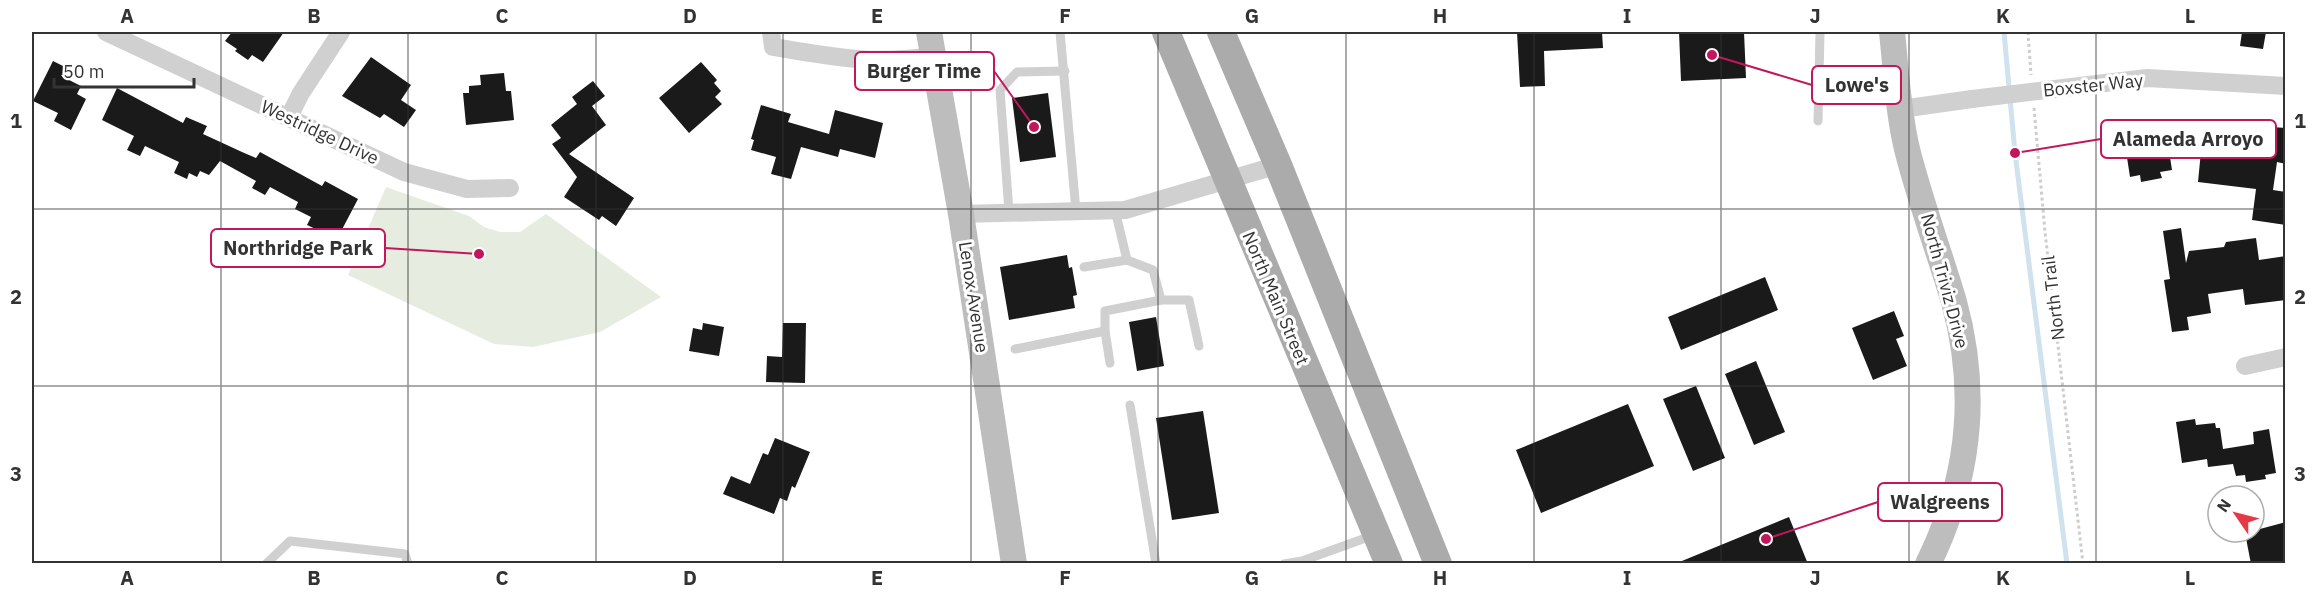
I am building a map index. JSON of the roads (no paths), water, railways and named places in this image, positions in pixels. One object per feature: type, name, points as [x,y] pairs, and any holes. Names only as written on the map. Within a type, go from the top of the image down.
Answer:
[{"type":"main road","name":"North Main Street","points":[[1166,32],[1389,564]]},
{"type":"main road","points":[[1221,32],[1278,165],[1438,564]]},
{"type":"street","name":"Westridge Drive","points":[[106,32],[404,172],[467,189],[510,188]]},
{"type":"street","points":[[289,117],[301,93],[341,32]]},
{"type":"street","points":[[771,32],[773,47],[855,61],[894,62],[931,44]]},
{"type":"street","name":"North Triviz Drive","points":[[1892,32],[1907,148],[1954,304],[1965,355],[1969,389],[1969,419],[1962,463],[1952,505],[1928,564]]},
{"type":"street","name":"Lenox Avenue","points":[[931,44],[961,214],[1014,564]]},
{"type":"street","name":"Boxster Way","points":[[1901,109],[2147,78],[2286,86]]},
{"type":"street","points":[[961,214],[1125,210],[1278,165]]},
{"type":"street","points":[[2246,366],[2286,357]]},
{"type":"lane","points":[[1060,32],[1076,211]]},
{"type":"lane","points":[[1818,121],[1820,32]]},
{"type":"lane","points":[[1009,213],[1000,90],[1017,72],[1065,71]]},
{"type":"lane","points":[[1115,210],[1127,260]]},
{"type":"lane","points":[[1084,267],[1127,260],[1153,270],[1161,300]]},
{"type":"lane","points":[[1110,363],[1105,331],[1105,311],[1161,300],[1189,300],[1198,346]]},
{"type":"lane","points":[[1015,348],[1105,331]]},
{"type":"lane","points":[[1130,405],[1156,564]]},
{"type":"lane","points":[[1284,564],[1302,561],[1376,534]]},
{"type":"lane","points":[[266,564],[290,541],[405,554],[408,564]]},
{"type":"waterway","points":[[2004,32],[2015,153],[2067,564]]},
{"type":"place","name":"Lowe's","points":[[1712,55]]},
{"type":"place","name":"Burger Time","points":[[1034,127]]},
{"type":"place","name":"Alameda Arroyo","points":[[2015,153]]},
{"type":"place","name":"Northridge Park","points":[[479,254]]},
{"type":"place","name":"Walgreens","points":[[1766,539]]}]
